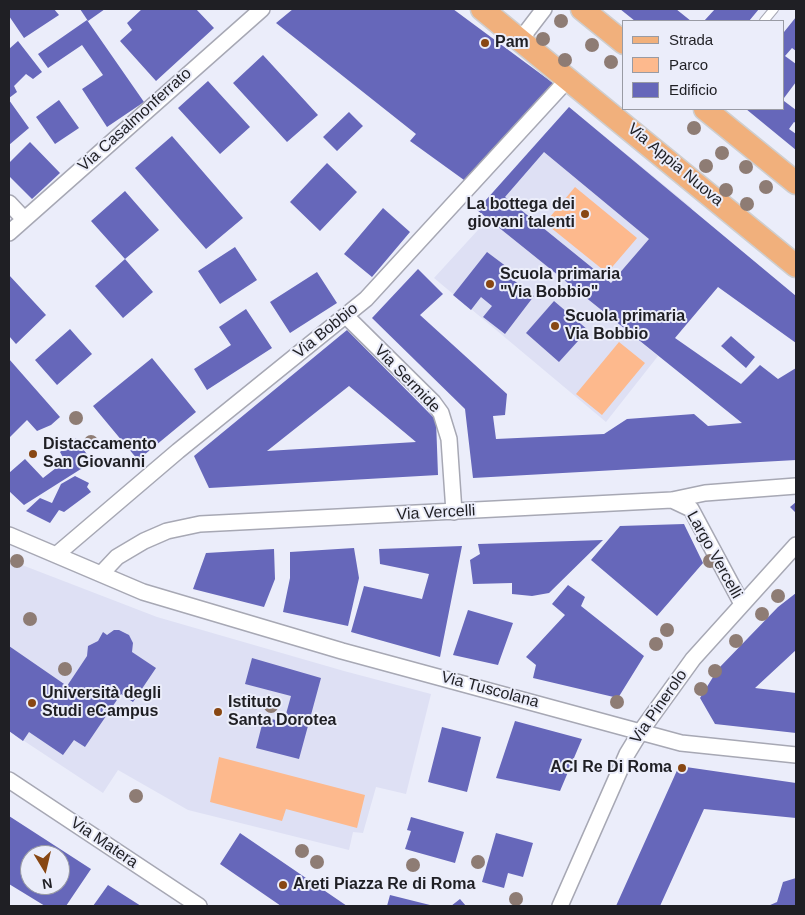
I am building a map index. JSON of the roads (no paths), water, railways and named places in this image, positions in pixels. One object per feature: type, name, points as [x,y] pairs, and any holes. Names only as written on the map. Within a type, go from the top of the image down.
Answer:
[{"type":"main road","name":"Via Appia Nuova","points":[[482,9],[569,78],[796,266]]},
{"type":"main road","points":[[582,9],[622,41]]},
{"type":"main road","points":[[706,110],[796,183]]},
{"type":"street","name":"Via Casalmonferrato","points":[[9,233],[262,9]]},
{"type":"street","points":[[520,39],[544,9]]},
{"type":"street","name":"Via Bobbio","points":[[56,555],[178,451],[346,316],[378,287],[569,78]]},
{"type":"street","points":[[9,203],[24,219]]},
{"type":"street","name":"Via Sermide","points":[[346,316],[433,402],[441,413],[449,439],[454,512]]},
{"type":"street","name":"Largo Vercelli","points":[[672,500],[705,493],[796,486]]},
{"type":"street","name":"Via Vercelli","points":[[101,574],[117,557],[144,541],[167,531],[200,524],[672,500]]},
{"type":"street","name":"Largo Vercelli","points":[[672,500],[692,509],[742,604],[796,545]]},
{"type":"street","points":[[9,535],[56,555]]},
{"type":"street","name":"Via Tuscolana","points":[[56,555],[101,574],[188,606],[342,651],[691,745],[796,755]]},
{"type":"street","name":"Via Pinerolo","points":[[560,906],[627,754],[641,731],[693,659],[742,604]]},
{"type":"street","name":"Via Matera","points":[[9,780],[200,906]]},
{"type":"lane","points":[[765,20],[774,9]]},
{"type":"place","name":"Pam","points":[[485,43]]},
{"type":"place","name":"La bottega dei giovani talenti","points":[[585,214]]},
{"type":"place","name":"Scuola primaria \"Via Bobbio\"","points":[[490,284]]},
{"type":"place","name":"Scuola primaria Via Bobbio","points":[[555,326]]},
{"type":"place","name":"Distaccamento San Giovanni","points":[[33,454]]},
{"type":"place","name":"Università degli Studi eCampus","points":[[32,703]]},
{"type":"place","name":"Istituto Santa Dorotea","points":[[218,712]]},
{"type":"place","name":"ACI Re Di Roma","points":[[682,768]]},
{"type":"place","name":"Areti Piazza Re di Roma","points":[[283,885]]}]
